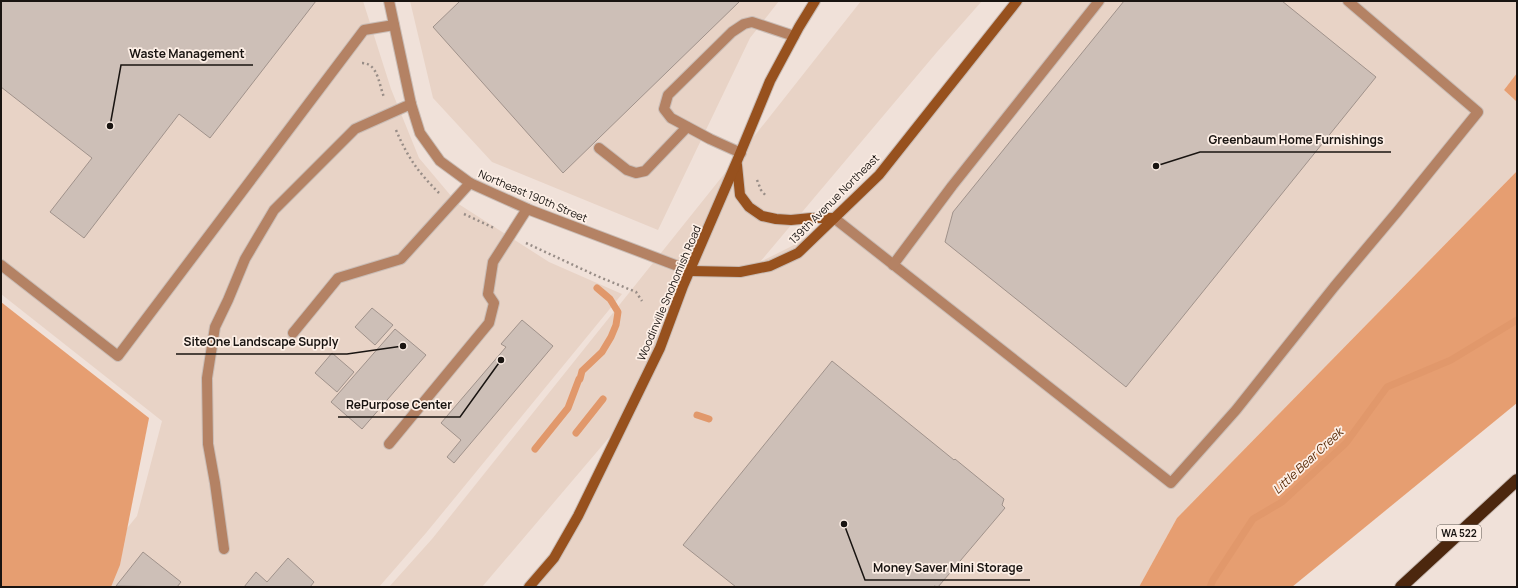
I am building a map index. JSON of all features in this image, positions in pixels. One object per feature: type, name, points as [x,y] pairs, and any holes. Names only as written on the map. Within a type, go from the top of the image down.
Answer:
[{"type":"highway","name":"WA 522","points":[[1401,587],[1517,480]]},
{"type":"main road","name":"Woodinville Snohomish Road","points":[[529,587],[554,558],[578,516],[660,348],[683,286],[691,271],[770,81],[815,1]]},
{"type":"main road","name":"139th Avenue Northeast","points":[[691,271],[740,272],[770,266],[798,253],[879,175],[1017,1]]},
{"type":"main road","points":[[739,157],[740,195],[749,207],[762,216],[791,220],[834,218]]},
{"type":"street","name":"Northeast 190th Street","points":[[389,1],[411,104],[420,133],[440,161],[470,184],[527,209],[691,271]]},
{"type":"street","points":[[893,265],[952,186],[1099,1]]},
{"type":"street","points":[[834,218],[1171,483],[1236,410],[1334,287],[1478,112],[1348,1]]},
{"type":"street","points":[[739,157],[671,118],[664,109],[668,95],[732,32],[744,24],[752,22],[794,36]]},
{"type":"street","points":[[1,265],[118,356],[364,30],[394,25]]},
{"type":"street","points":[[224,549],[208,444],[207,378],[215,327],[245,259],[274,210],[355,129],[411,104]]},
{"type":"street","points":[[599,148],[627,170],[636,174],[645,171],[687,127]]},
{"type":"street","points":[[293,333],[338,278],[401,259],[470,184]]},
{"type":"street","points":[[389,444],[489,323],[494,303],[488,294],[493,262],[527,209]]},
{"type":"path","points":[[756,177],[761,190],[770,199]]},
{"type":"shaded area","points":[[1,1],[363,1],[391,89],[419,158],[457,203],[549,262],[622,294],[426,533],[379,587],[79,587],[137,516],[162,421],[1,294]]},
{"type":"shaded area","points":[[410,1],[779,1],[750,38],[658,230],[492,162],[433,98]]},
{"type":"shaded area","points":[[861,1],[982,1],[937,52],[760,262],[794,245],[834,218],[879,175],[1017,1],[1517,1],[1517,73],[1504,90],[1517,102],[1517,171],[1177,518],[1139,587],[528,587],[554,558],[624,420],[482,587],[389,587],[432,539]]},
{"type":"shaded area","points":[[1517,73],[1517,102],[1504,90]]},
{"type":"shaded area","points":[[1517,171],[1517,403],[1292,587],[1139,587],[1177,518]]},
{"type":"shaded area","points":[[1,302],[149,418],[120,565],[111,587],[1,587]]},
{"type":"building","points":[[1,1],[316,1],[210,138],[179,114],[84,238],[50,212],[92,158],[1,87]]},
{"type":"building","points":[[460,1],[740,1],[563,173],[433,27]]},
{"type":"building","points":[[1124,1],[1282,1],[1376,77],[1126,387],[945,242],[953,212]]},
{"type":"building","points":[[372,308],[393,325],[375,345],[355,327]]},
{"type":"building","points":[[522,320],[553,346],[454,463],[447,457],[461,440],[441,423],[506,347],[501,344]]},
{"type":"building","points":[[395,329],[426,355],[362,429],[331,402]]},
{"type":"building","points":[[332,353],[354,372],[337,392],[315,373]]},
{"type":"building","points":[[832,361],[1004,499],[1002,505],[1005,508],[938,587],[736,587],[683,545]]},
{"type":"building","points":[[143,552],[181,582],[177,587],[116,586]]},
{"type":"building","points":[[288,558],[314,582],[310,587],[244,587],[256,572],[267,582]]},
{"type":"waterway","points":[[580,379],[582,371],[602,352],[616,325],[618,312],[610,299],[597,288]]},
{"type":"waterway","name":"Little Bear Creek","points":[[1210,587],[1213,580],[1253,519],[1282,502],[1346,443],[1387,387],[1451,360],[1517,320]]},
{"type":"waterway","points":[[535,449],[568,408],[579,379]]},
{"type":"waterway","points":[[576,433],[603,399]]},
{"type":"waterway","points":[[697,415],[709,419]]},
{"type":"place","name":"Waste Management","points":[[110,126]]},
{"type":"place","name":"Greenbaum Home Furnishings","points":[[1156,166]]},
{"type":"place","name":"SiteOne Landscape Supply","points":[[403,346]]},
{"type":"place","name":"RePurpose Center","points":[[501,360]]},
{"type":"place","name":"Money Saver Mini Storage","points":[[844,524]]}]
